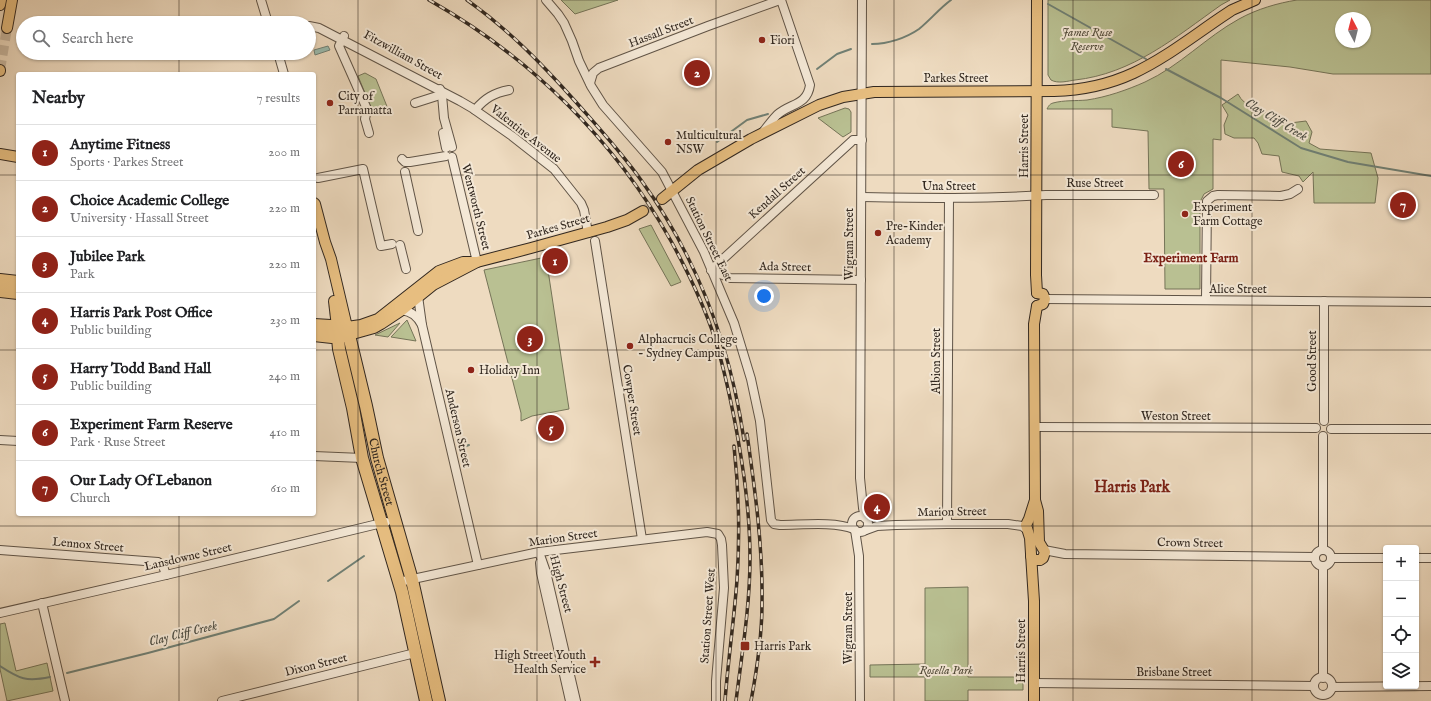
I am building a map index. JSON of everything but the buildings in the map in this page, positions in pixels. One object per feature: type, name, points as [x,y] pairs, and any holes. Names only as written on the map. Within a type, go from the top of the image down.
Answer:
[{"type":"highway","points":[[0,280],[16,282]]},
{"type":"highway","points":[[0,291],[16,293]]},
{"type":"highway","points":[[316,325],[343,332]]},
{"type":"highway","points":[[320,336],[343,332]]},
{"type":"highway","name":"Church Street","points":[[343,332],[339,349],[353,408],[362,458],[399,582],[426,701]]},
{"type":"highway","name":"Church Street","points":[[343,332],[366,406],[377,458],[412,580],[439,701]]},
{"type":"main road","points":[[0,5],[1,0]]},
{"type":"main road","points":[[7,28],[12,0]]},
{"type":"main road","name":"Harris Street","points":[[1030,523],[1035,500],[1034,324],[1040,299],[1036,275],[1037,0]]},
{"type":"main road","name":"Parkes Street","points":[[662,199],[698,170],[762,133],[819,105],[844,97],[874,92],[1066,91],[1090,88],[1123,78],[1147,67],[1226,14],[1255,0]]},
{"type":"main road","points":[[0,154],[16,156]]},
{"type":"main road","name":"Church Street","points":[[316,209],[325,242],[324,260],[334,303],[343,332]]},
{"type":"main road","name":"Parkes Street","points":[[343,332],[378,319],[439,271],[463,262],[477,262],[588,232],[622,221],[643,211]]},
{"type":"main road","name":"Parkes Street","points":[[343,332],[374,328],[402,310],[441,279],[465,269],[477,262]]},
{"type":"main road","points":[[1030,523],[1039,542],[1039,556]]},
{"type":"main road","name":"Harris Street","points":[[1034,701],[1034,601],[1039,556]]},
{"type":"street","points":[[261,0],[266,16]]},
{"type":"street","name":"Station Street East","points":[[546,0],[564,24],[579,61],[597,97],[609,113],[662,172],[711,270],[734,323],[760,421],[772,522],[780,525],[827,525]]},
{"type":"street","points":[[762,133],[778,115],[806,98],[810,85],[780,0]]},
{"type":"street","name":"Hassall Street","points":[[590,83],[596,70],[708,26],[780,0]]},
{"type":"street","name":"Wigram Street","points":[[854,519],[860,488],[862,0]]},
{"type":"street","name":"Fitzwilliam Street","points":[[316,23],[433,88]]},
{"type":"street","name":"Fitzwilliam Street","points":[[316,27],[343,38],[435,85],[439,88],[440,97]]},
{"type":"street","points":[[343,38],[339,46],[372,120]]},
{"type":"street","points":[[280,60],[283,72]]},
{"type":"street","name":"Wentworth Street","points":[[433,88],[440,97],[438,110],[477,262]]},
{"type":"street","points":[[475,110],[490,96],[509,90]]},
{"type":"street","points":[[415,103],[440,97]]},
{"type":"street","name":"Valentine Avenue","points":[[440,97],[454,98],[475,110],[512,136],[554,169],[581,203],[584,210],[588,232]]},
{"type":"street","points":[[367,109],[365,119],[369,133]]},
{"type":"street","name":"Kendall Street","points":[[711,270],[853,140],[862,140]]},
{"type":"street","points":[[318,178],[363,169],[381,246],[396,244],[406,269]]},
{"type":"street","points":[[405,172],[418,231]]},
{"type":"street","points":[[1206,300],[1206,201],[1213,196],[1218,195],[1281,196],[1290,194],[1298,189]]},
{"type":"street","name":"Ruse Street","points":[[1037,196],[1154,195]]},
{"type":"street","name":"Una Street","points":[[862,198],[1037,196]]},
{"type":"street","name":"Albion Street","points":[[947,524],[949,198]]},
{"type":"street","name":"Cowper Street","points":[[595,241],[642,540]]},
{"type":"street","name":"Ada Street","points":[[711,270],[730,278],[861,280]]},
{"type":"street","name":"Anderson Street","points":[[418,296],[422,325],[478,565]]},
{"type":"street","name":"Alice Street","points":[[1040,299],[1431,302]]},
{"type":"street","name":"Good Street","points":[[1324,301],[1324,421]]},
{"type":"street","points":[[402,310],[415,316],[422,325]]},
{"type":"street","points":[[1323,436],[1319,435],[1316,428],[1318,424],[1324,421],[1331,429]]},
{"type":"street","name":"Weston Street","points":[[1035,427],[1316,428]]},
{"type":"street","points":[[1331,429],[1431,429]]},
{"type":"street","points":[[1323,436],[1329,433],[1331,429]]},
{"type":"street","points":[[1323,436],[1323,550]]},
{"type":"street","points":[[0,440],[16,441]]},
{"type":"street","points":[[316,456],[362,458]]},
{"type":"street","name":"Wigram Street","points":[[860,488],[866,519]]},
{"type":"street","points":[[860,516],[866,519],[868,525],[866,530],[860,532],[845,527],[827,525],[854,519],[860,516]]},
{"type":"street","points":[[854,519],[852,525],[854,530]]},
{"type":"street","name":"Marion Street","points":[[866,519],[896,525]]},
{"type":"street","name":"Lansdowne Street","points":[[0,613],[395,520]]},
{"type":"street","name":"Marion Street","points":[[866,530],[877,526],[896,525],[1008,524],[1022,526],[1030,523]]},
{"type":"street","name":"Wigram Street","points":[[854,530],[859,556],[860,701]]},
{"type":"street","name":"Wigram Street","points":[[859,556],[866,530]]},
{"type":"street","name":"Marion Street","points":[[399,582],[539,552],[707,532],[718,534]]},
{"type":"street","name":"Station Street West","points":[[716,701],[716,681],[724,581],[722,542],[718,534]]},
{"type":"street","name":"Lennox Street","points":[[0,550],[158,562],[163,566],[166,575]]},
{"type":"street","points":[[1323,550],[1330,553],[1330,563],[1323,566],[1318,564],[1315,557],[1317,552],[1323,550]]},
{"type":"street","name":"High Street","points":[[539,552],[541,573],[570,701]]},
{"type":"street","name":"High Street","points":[[539,552],[546,572],[576,701]]},
{"type":"street","name":"Crown Street","points":[[1039,556],[1066,554],[1315,557]]},
{"type":"street","points":[[1331,558],[1383,558]]},
{"type":"street","points":[[1419,558],[1431,558]]},
{"type":"street","points":[[1323,566],[1323,678]]},
{"type":"street","points":[[42,603],[65,701]]},
{"type":"street","name":"Dixon Street","points":[[222,701],[415,653]]},
{"type":"street","points":[[1323,678],[1329,679],[1332,687],[1328,694],[1323,698],[1316,691],[1314,686],[1317,680],[1323,678]]},
{"type":"street","name":"Brisbane Street","points":[[1034,683],[1314,686]]},
{"type":"street","points":[[1332,687],[1431,686]]},
{"type":"green space","points":[[561,0],[618,0],[575,14]]},
{"type":"green space","name":"James Ruse Reserve","points":[[1048,0],[1230,0],[1170,41],[1134,62],[1116,70],[1096,76],[1060,82],[1051,80],[1048,75]]},
{"type":"green space","points":[[1297,0],[1431,0],[1431,74],[1333,74],[1290,67],[1221,60],[1221,140],[1213,139],[1213,189],[1204,194],[1200,202],[1200,289],[1165,289],[1164,189],[1149,189],[1148,131],[1112,127],[1112,109],[1047,109],[1053,103],[1102,97],[1145,82],[1170,68],[1227,26],[1246,15],[1275,5]]},
{"type":"green space","points":[[365,73],[376,79],[388,109],[374,115],[358,76]]},
{"type":"green space","points":[[1238,94],[1241,99],[1253,108],[1272,115],[1282,124],[1306,121],[1312,132],[1309,143],[1320,149],[1371,153],[1378,178],[1375,203],[1314,203],[1313,172],[1303,182],[1299,176],[1282,172],[1279,156],[1262,154],[1258,143],[1254,138],[1234,138],[1225,134],[1224,125],[1228,115],[1222,105]]},
{"type":"green space","points":[[845,108],[849,109],[851,112],[851,132],[843,137],[818,118]]},
{"type":"green space","points":[[651,225],[681,282],[671,286],[639,229]]},
{"type":"green space","points":[[546,257],[569,409],[532,416],[521,421],[521,413],[484,270]]},
{"type":"green space","points":[[407,320],[416,341],[391,337]]},
{"type":"green space","points":[[400,323],[388,337],[375,335]]},
{"type":"green space","name":"Rosella Park","points":[[968,587],[968,677],[1023,677],[1023,690],[968,690],[968,701],[925,701],[925,677],[870,677],[870,665],[925,664],[925,588]]},
{"type":"green space","points":[[5,623],[16,671],[47,663],[53,691],[7,701],[0,669],[0,624]]},
{"type":"shaded area","points":[[328,46],[330,50],[316,55],[316,49]]},
{"type":"waterway","name":"Clay Cliff Creek","points":[[872,44],[890,42],[903,38],[914,32],[951,0]]},
{"type":"waterway","points":[[1048,4],[1146,59]]},
{"type":"waterway","name":"Clay Cliff Creek","points":[[817,69],[837,54],[851,49]]},
{"type":"waterway","name":"Clay Cliff Creek","points":[[1166,69],[1221,98],[1301,148],[1348,162],[1431,176]]},
{"type":"waterway","name":"Clay Cliff Creek","points":[[717,142],[747,120],[768,114]]},
{"type":"waterway","name":"Clay Cliff Creek","points":[[461,448],[469,445]]},
{"type":"waterway","name":"Clay Cliff Creek","points":[[328,581],[364,556]]},
{"type":"waterway","name":"Clay Cliff Creek","points":[[67,673],[274,619],[299,601]]},
{"type":"waterway","name":"Clay Cliff Creek","points":[[0,666],[18,677],[29,679],[50,677]]},
{"type":"tunnel","points":[[0,70],[7,28]]},
{"type":"tunnel","points":[[643,211],[662,199]]},
{"type":"railway","points":[[429,0],[501,47],[535,74],[596,135],[623,168],[648,204],[671,241],[701,301],[715,339],[728,389],[741,454],[748,513],[750,543],[749,594],[736,701]]},
{"type":"railway","points":[[467,0],[497,23],[537,60],[563,87],[625,159],[661,210],[679,240],[709,304],[730,370],[744,440]]},
{"type":"railway","points":[[747,434],[758,519],[762,583],[760,641],[751,701]]},
{"type":"railway","points":[[725,701],[738,563],[739,530],[734,446]]},
{"type":"place","name":"Fiori","points":[[762,40]]},
{"type":"place","name":"Choice Academic College","points":[[697,73]]},
{"type":"place","name":"City of Parramatta","points":[[330,103]]},
{"type":"place","name":"Multicultural NSW","points":[[668,142]]},
{"type":"place","name":"Experiment Farm Reserve","points":[[1181,164]]},
{"type":"place","name":"Our Lady Of Lebanon","points":[[1403,205]]},
{"type":"place","name":"Experiment Farm Cottage","points":[[1185,214]]},
{"type":"place","name":"Pre-Kinder Academy","points":[[878,233]]},
{"type":"place","name":"Anytime Fitness","points":[[555,261]]},
{"type":"place","name":"Jubilee Park","points":[[530,339]]},
{"type":"place","name":"Alphacrucis College - Sydney Campus","points":[[630,346]]},
{"type":"place","name":"Holiday Inn","points":[[471,370]]},
{"type":"place","name":"Harry Todd Band Hall","points":[[551,428]]},
{"type":"place","name":"Harris Park Post Office","points":[[877,507]]},
{"type":"place","name":"Harris Park","points":[[745,646]]},
{"type":"place","name":"High Street Youth Health Service","points":[[595,662]]},
{"type":"district","name":"Experiment Farm","points":[[1191,258]]},
{"type":"district","name":"Harris Park","points":[[1132,488]]}]
